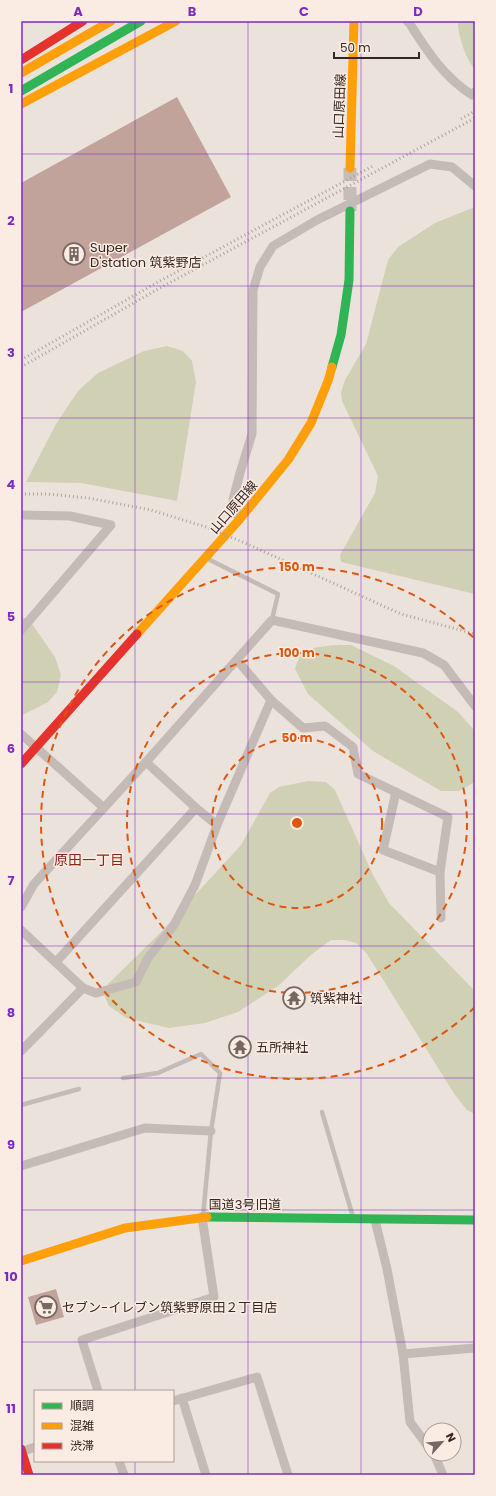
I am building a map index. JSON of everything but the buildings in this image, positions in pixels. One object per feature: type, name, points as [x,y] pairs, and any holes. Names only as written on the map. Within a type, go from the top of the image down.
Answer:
[{"type":"main road","points":[[21,60],[83,21]]},
{"type":"main road","points":[[21,73],[111,21]]},
{"type":"main road","points":[[21,91],[140,21]]},
{"type":"main road","points":[[21,104],[176,21]]},
{"type":"main road","name":"山口原田線","points":[[350,168],[354,21]]},
{"type":"main road","name":"山口原田線","points":[[21,764],[239,520],[288,460],[311,423],[328,381],[341,335],[349,280],[350,211]]},
{"type":"main road","name":"国道3号旧道","points":[[21,1261],[125,1228],[202,1217],[475,1220]]},
{"type":"main road","points":[[21,1451],[29,1475]]},
{"type":"street","points":[[407,21],[433,60],[462,88],[472,95],[475,92]]},
{"type":"street","points":[[239,520],[233,500],[252,434],[253,290],[260,267],[273,246],[317,220],[430,164],[452,167],[475,186]]},
{"type":"street","points":[[21,515],[70,516],[111,525],[21,630]]},
{"type":"street","points":[[21,907],[34,884],[146,762],[272,620],[423,653],[444,665],[474,702]]},
{"type":"street","points":[[237,660],[271,700],[303,728],[324,726],[353,747],[358,774],[448,817],[440,872],[441,918]]},
{"type":"street","points":[[21,930],[83,988],[96,993],[136,982],[148,958],[174,925],[195,885],[217,825],[271,700]]},
{"type":"street","points":[[21,734],[104,808]]},
{"type":"street","points":[[146,762],[196,808],[217,825]]},
{"type":"street","points":[[396,792],[382,850],[440,872]]},
{"type":"street","points":[[56,962],[196,808]]},
{"type":"street","points":[[21,1051],[83,988]]},
{"type":"street","points":[[21,1166],[145,1128],[211,1131]]},
{"type":"street","points":[[98,1390],[82,1340],[214,1297],[202,1217]]},
{"type":"street","points":[[375,1220],[387,1269],[403,1354],[410,1422],[422,1438]]},
{"type":"street","points":[[403,1354],[475,1348]]},
{"type":"street","points":[[174,1401],[257,1377],[288,1475]]},
{"type":"street","points":[[182,1398],[206,1475]]},
{"type":"street","points":[[21,1451],[34,1447]]},
{"type":"street","points":[[119,1462],[124,1475]]},
{"type":"street","points":[[437,1462],[443,1475]]},
{"type":"lane","points":[[206,558],[278,594],[272,620]]},
{"type":"lane","points":[[124,1078],[158,1072],[202,1054],[220,1073],[211,1131],[202,1217]]},
{"type":"lane","points":[[21,1105],[79,1088]]},
{"type":"lane","points":[[322,1112],[354,1218]]},
{"type":"green space","points":[[458,21],[475,21],[475,69],[468,60],[463,46]]},
{"type":"green space","points":[[475,207],[475,594],[341,562],[340,555],[375,493],[378,476],[342,401],[341,393],[345,380],[366,344],[388,260],[398,247],[435,223]]},
{"type":"green space","points":[[167,346],[183,351],[192,361],[196,382],[177,501],[81,483],[26,482],[56,424],[78,391],[98,373],[144,351]]},
{"type":"green space","points":[[21,616],[30,621],[55,657],[61,675],[57,692],[48,702],[21,716]]},
{"type":"green space","points":[[351,645],[394,666],[458,712],[475,731],[475,782],[459,791],[441,791],[373,751],[308,694],[295,669],[301,656],[305,652],[315,648]]},
{"type":"green space","points":[[308,781],[326,782],[335,790],[373,875],[389,903],[475,991],[475,1114],[467,1110],[455,1095],[367,954],[356,943],[344,940],[331,940],[312,954],[278,986],[238,1012],[205,1023],[169,1028],[126,1018],[109,1006],[105,997],[104,988],[162,931],[241,845],[270,793],[279,787]]},
{"type":"tunnel","points":[[350,168],[350,211]]},
{"type":"railway","points":[[461,119],[475,111]]},
{"type":"railway","points":[[21,367],[160,288],[475,118]]},
{"type":"railway","points":[[21,360],[158,282],[373,166]]},
{"type":"railway","points":[[21,494],[47,494],[88,498],[151,510],[206,527],[245,543],[401,614],[475,634]]},
{"type":"traffic: fast","points":[[21,91],[141,21]]},
{"type":"traffic: fast","points":[[332,367],[341,335],[349,280],[350,211]]},
{"type":"traffic: fast","points":[[207,1217],[475,1220]]},
{"type":"traffic: slow","points":[[21,73],[111,21]]},
{"type":"traffic: slow","points":[[21,104],[176,21]]},
{"type":"traffic: slow","points":[[350,168],[354,21]]},
{"type":"traffic: slow","points":[[137,634],[239,520],[288,460],[311,423],[332,367]]},
{"type":"traffic: slow","points":[[21,1261],[125,1228],[207,1217]]},
{"type":"traffic: jam","points":[[21,60],[83,21]]},
{"type":"traffic: jam","points":[[21,764],[137,634]]},
{"type":"traffic: jam","points":[[21,1449],[29,1475]]},
{"type":"place","name":"Super D'station 筑紫野店","points":[[74,254]]},
{"type":"place","name":"筑紫神社","points":[[294,998]]},
{"type":"place","name":"五所神社","points":[[240,1047]]},
{"type":"place","name":"セブン-イレブン筑紫野原田２丁目店","points":[[46,1307]]},
{"type":"district","name":"原田一丁目","points":[[89,860]]}]
